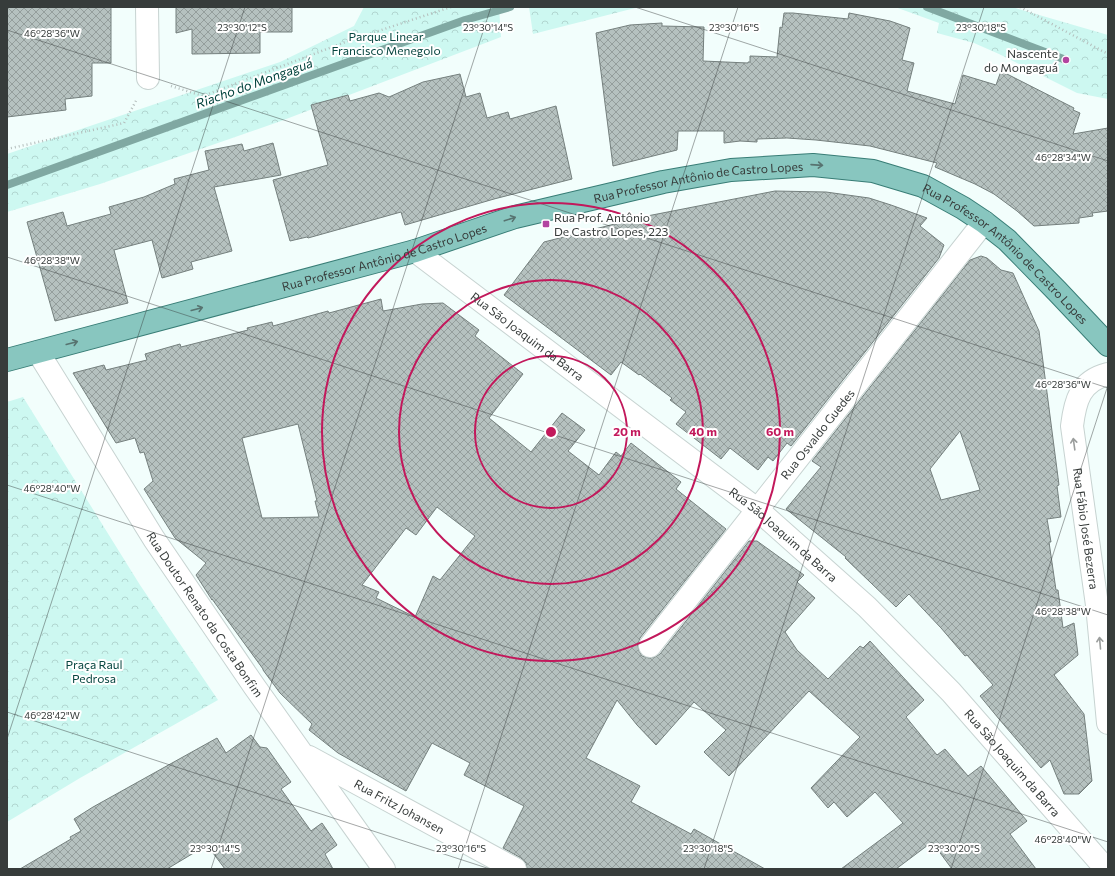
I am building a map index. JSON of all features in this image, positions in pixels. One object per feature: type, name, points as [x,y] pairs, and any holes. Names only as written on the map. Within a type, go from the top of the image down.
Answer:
[{"type":"main road","name":"Rua Professor Antônio de Castro Lopes","points":[[7,360],[415,251],[515,217],[663,182],[731,170],[813,165],[873,171],[923,186],[962,208],[984,222],[1007,240],[1108,345]]},
{"type":"street","points":[[147,7],[148,78]]},
{"type":"street","name":"Rua Osvaldo Guedes","points":[[650,646],[984,222]]},
{"type":"street","name":"Rua São Joaquim da Barra","points":[[415,251],[758,510],[867,607],[951,692],[1106,869]]},
{"type":"street","name":"Rua Doutor Renato da Costa Bonfim","points":[[38,352],[154,540],[254,686],[305,755],[384,869]]},
{"type":"street","name":"Rua Fábio José Bezerra","points":[[1108,374],[1093,380],[1081,391],[1074,407],[1072,426],[1097,605],[1108,723]]},
{"type":"street","name":"Rua Fritz Johansen","points":[[305,755],[515,869]]},
{"type":"path","points":[[7,149],[124,123],[148,78],[203,96],[348,40],[451,7]]},
{"type":"path","points":[[1020,7],[1108,54]]},
{"type":"green space","name":"Parque Linear Francisco Menegolo","points":[[364,7],[499,7],[501,37],[281,121],[100,184],[7,212],[7,154],[280,62],[354,26]]},
{"type":"green space","points":[[529,7],[639,7],[533,34]]},
{"type":"green space","points":[[895,7],[1012,7],[1108,35],[1108,99],[1077,93],[974,43],[937,33],[939,23]]},
{"type":"green space","name":"Praça Raul Pedrosa","points":[[23,397],[140,585],[218,700],[80,778],[7,822],[7,402]]},
{"type":"building","points":[[7,7],[111,7],[111,63],[92,63],[92,96],[65,99],[66,110],[7,117]]},
{"type":"building","points":[[176,7],[292,7],[292,32],[260,32],[260,53],[192,54],[192,29],[176,33]]},
{"type":"building","points":[[784,13],[848,19],[849,13],[890,21],[910,28],[902,60],[914,63],[907,91],[955,104],[963,75],[996,85],[1001,71],[1074,108],[1073,110],[1080,113],[1073,134],[1108,128],[1108,211],[1092,213],[1093,216],[1079,218],[1079,223],[1034,226],[994,194],[935,167],[937,163],[870,146],[816,140],[787,138],[757,139],[757,142],[740,141],[724,143],[724,131],[678,131],[677,150],[613,166],[596,33],[630,25],[662,23],[662,26],[704,27],[703,61],[748,63],[750,62],[750,56],[777,57],[780,27],[782,28]]},
{"type":"building","points":[[460,74],[466,97],[480,93],[487,118],[508,112],[510,119],[556,106],[572,179],[494,199],[405,225],[401,212],[308,238],[290,241],[273,180],[328,165],[311,105],[348,95],[350,101],[379,93],[389,97],[423,82]]},
{"type":"building","points":[[273,143],[281,175],[214,187],[232,251],[191,262],[193,269],[162,278],[152,240],[114,250],[128,303],[55,321],[27,222],[63,212],[67,226],[111,214],[109,207],[144,197],[175,184],[174,179],[209,170],[205,151],[242,144],[244,151]]},
{"type":"building","points":[[775,191],[826,192],[869,198],[891,205],[927,218],[920,226],[944,245],[939,258],[791,446],[787,443],[773,461],[768,457],[758,470],[730,448],[721,459],[676,424],[686,412],[670,400],[672,398],[640,374],[639,375],[621,362],[611,375],[504,295],[544,242],[642,217]]},
{"type":"building","points":[[981,256],[987,258],[1001,270],[1013,273],[1039,331],[1059,485],[1057,486],[1061,517],[1047,519],[1051,542],[1049,542],[1063,628],[1074,623],[1078,655],[1054,675],[1084,714],[1092,781],[1079,794],[1064,794],[1050,760],[1041,768],[999,719],[980,696],[993,685],[967,655],[965,656],[909,594],[896,607],[845,558],[846,557],[786,509],[821,467],[812,461],[970,260]],"holes":[[[960,431],[980,490],[941,500],[930,469]]]},
{"type":"building","points":[[381,299],[383,311],[422,304],[443,303],[479,330],[475,336],[523,374],[489,418],[531,452],[562,413],[585,430],[568,451],[599,475],[616,452],[621,456],[631,443],[681,482],[676,489],[726,529],[640,638],[638,645],[642,656],[649,658],[660,654],[749,541],[757,541],[804,575],[797,582],[815,598],[785,632],[797,650],[828,679],[860,646],[863,648],[870,641],[924,700],[906,717],[937,755],[945,749],[968,776],[981,766],[1027,821],[1010,834],[1036,869],[952,869],[932,842],[896,869],[841,869],[903,823],[875,792],[847,817],[834,802],[828,808],[811,788],[860,737],[809,691],[729,776],[704,752],[726,730],[694,702],[656,745],[637,725],[617,700],[586,758],[640,786],[631,802],[691,834],[694,829],[765,869],[527,869],[526,863],[521,858],[503,848],[524,806],[464,775],[470,763],[432,743],[406,791],[338,753],[309,730],[312,724],[280,693],[212,600],[196,575],[206,563],[175,538],[144,489],[153,481],[144,452],[140,453],[135,438],[116,443],[73,373],[104,365],[106,370],[147,360],[145,354],[180,344],[181,347],[248,330],[247,328],[272,322],[273,326],[328,311],[329,313]],"holes":[[[298,424],[317,501],[315,501],[319,517],[262,518],[242,438]],[[437,507],[475,536],[440,580],[433,576],[415,617],[376,598],[379,592],[362,585],[406,528],[416,535]]]},
{"type":"building","points":[[251,735],[260,747],[267,748],[291,782],[281,789],[311,831],[322,823],[337,845],[325,854],[333,869],[225,869],[207,845],[167,869],[20,869],[71,839],[70,837],[81,831],[74,819],[93,807],[217,738],[226,753]]},
{"type":"waterway","name":"Riacho do Mongaguá","points":[[7,185],[465,20],[510,7]]},
{"type":"waterway","name":"Riacho do Mongaguá","points":[[927,7],[1066,60]]},
{"type":"place","name":"Nascente do Mongaguá","points":[[1066,60]]},
{"type":"place","name":"Rua Prof. Antônio De Castro Lopes, 223","points":[[546,224]]}]
